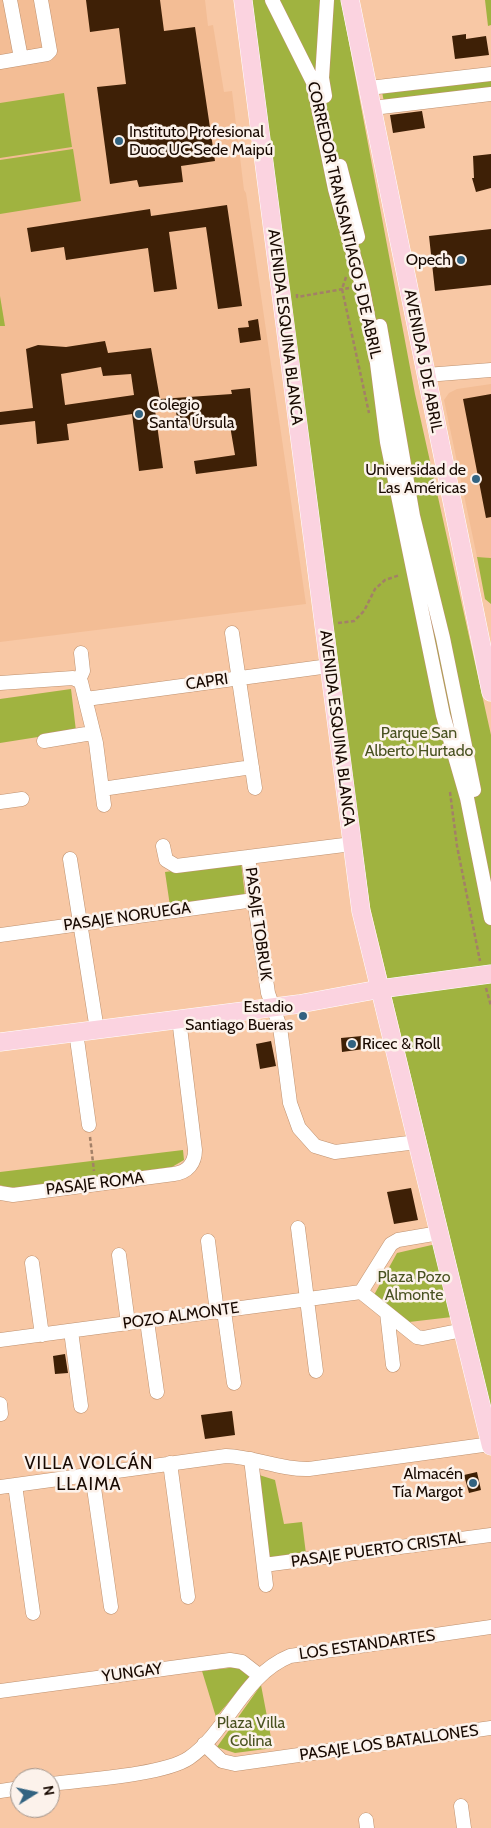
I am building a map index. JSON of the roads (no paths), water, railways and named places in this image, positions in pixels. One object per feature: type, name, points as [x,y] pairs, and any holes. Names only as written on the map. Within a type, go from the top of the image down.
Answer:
[{"type":"main road","name":"AVENIDA ESQUINA BLANCA","points":[[243,0],[361,911],[491,1445]]},
{"type":"main road","name":"AVENIDA 5 DE ABRIL","points":[[350,0],[426,375],[485,637],[491,692]]},
{"type":"main road","points":[[0,1042],[274,1007],[380,989],[491,974]]},
{"type":"street","points":[[10,0],[21,58]]},
{"type":"street","points":[[0,62],[47,54],[50,51],[41,0]]},
{"type":"street","name":"CORREDOR TRANSANTIAGO 5 DE ABRIL","points":[[272,0],[313,82],[336,190],[362,285],[378,363],[395,481],[443,715],[467,798],[491,918]]},
{"type":"street","name":"CORREDOR TRANSANTIAGO 5 DE ABRIL","points":[[327,0],[322,78],[324,93],[386,354],[413,516],[444,644],[491,872]]},
{"type":"street","points":[[369,88],[491,74]]},
{"type":"street","points":[[373,108],[491,94]]},
{"type":"street","points":[[426,375],[491,370]]},
{"type":"street","points":[[232,633],[255,788]]},
{"type":"street","points":[[79,680],[83,671],[81,653]]},
{"type":"street","name":"CAPRI","points":[[86,699],[329,666]]},
{"type":"street","points":[[0,683],[73,678],[79,680],[84,687],[92,733],[96,743],[104,806]]},
{"type":"street","points":[[44,741],[92,733]]},
{"type":"street","points":[[102,789],[252,767]]},
{"type":"street","points":[[0,802],[22,799]]},
{"type":"street","points":[[163,846],[166,860],[176,866],[352,844]]},
{"type":"street","name":"PASAJE TOBRUK","points":[[248,858],[268,994],[280,1027],[290,1103],[299,1128],[309,1141],[322,1149],[335,1152],[417,1142]]},
{"type":"street","points":[[70,859],[96,1030]]},
{"type":"street","name":"PASAJE NORUEGA","points":[[0,934],[254,900]]},
{"type":"street","name":"PASAJE ROMA","points":[[0,1193],[12,1195],[180,1173],[190,1167],[195,1156],[195,1150],[179,1019]]},
{"type":"street","points":[[76,1032],[89,1125]]},
{"type":"street","points":[[298,1228],[316,1371]]},
{"type":"street","points":[[439,1233],[398,1240],[391,1244],[361,1292],[420,1338],[463,1330]]},
{"type":"street","points":[[208,1241],[234,1383]]},
{"type":"street","points":[[119,1255],[128,1323]]},
{"type":"street","points":[[32,1263],[42,1335]]},
{"type":"street","name":"POZO ALMONTE","points":[[0,1340],[361,1292]]},
{"type":"street","points":[[387,1313],[393,1364]]},
{"type":"street","points":[[147,1321],[157,1392]]},
{"type":"street","points":[[71,1331],[81,1406]]},
{"type":"street","points":[[0,1487],[226,1456],[251,1458],[292,1469],[309,1470],[491,1445]]},
{"type":"street","points":[[251,1458],[266,1585]]},
{"type":"street","points":[[170,1463],[188,1597]]},
{"type":"street","points":[[92,1474],[111,1607]]},
{"type":"street","points":[[15,1485],[33,1613]]},
{"type":"street","name":"PASAJE PUERTO CRISTAL","points":[[264,1565],[491,1535]]},
{"type":"street","name":"LOS ESTANDARTES","points":[[60,1783],[166,1768],[190,1758],[204,1744],[260,1676],[274,1664],[299,1654],[491,1627]]},
{"type":"street","name":"YUNGAY","points":[[0,1691],[230,1660],[242,1662],[260,1676]]},
{"type":"street","name":"PASAJE LOS BATALLONES","points":[[204,1744],[222,1761],[234,1764],[491,1728]]},
{"type":"street","points":[[461,1806],[464,1828]]},
{"type":"place","name":"Instituto Profesional Duoc UC Sede Maipú","points":[[119,141]]},
{"type":"place","name":"Opech","points":[[461,260]]},
{"type":"place","name":"Colegio Santa Úrsula","points":[[139,414]]},
{"type":"place","name":"Universidad de Las Américas","points":[[476,479]]},
{"type":"place","name":"Estadio Santiago Bueras","points":[[303,1016]]},
{"type":"place","name":"Ricec & Roll","points":[[352,1044]]},
{"type":"place","name":"Almacén Tía Margot","points":[[473,1483]]},
{"type":"district","name":"VILLA VOLCÁN LLAIMA","points":[[89,1474]]},
{"type":"park label","name":"Parque San Alberto Hurtado","points":[[419,742]]},
{"type":"park label","name":"Plaza Pozo Almonte","points":[[414,1286]]},
{"type":"park label","name":"Plaza Villa Colina","points":[[251,1732]]}]
